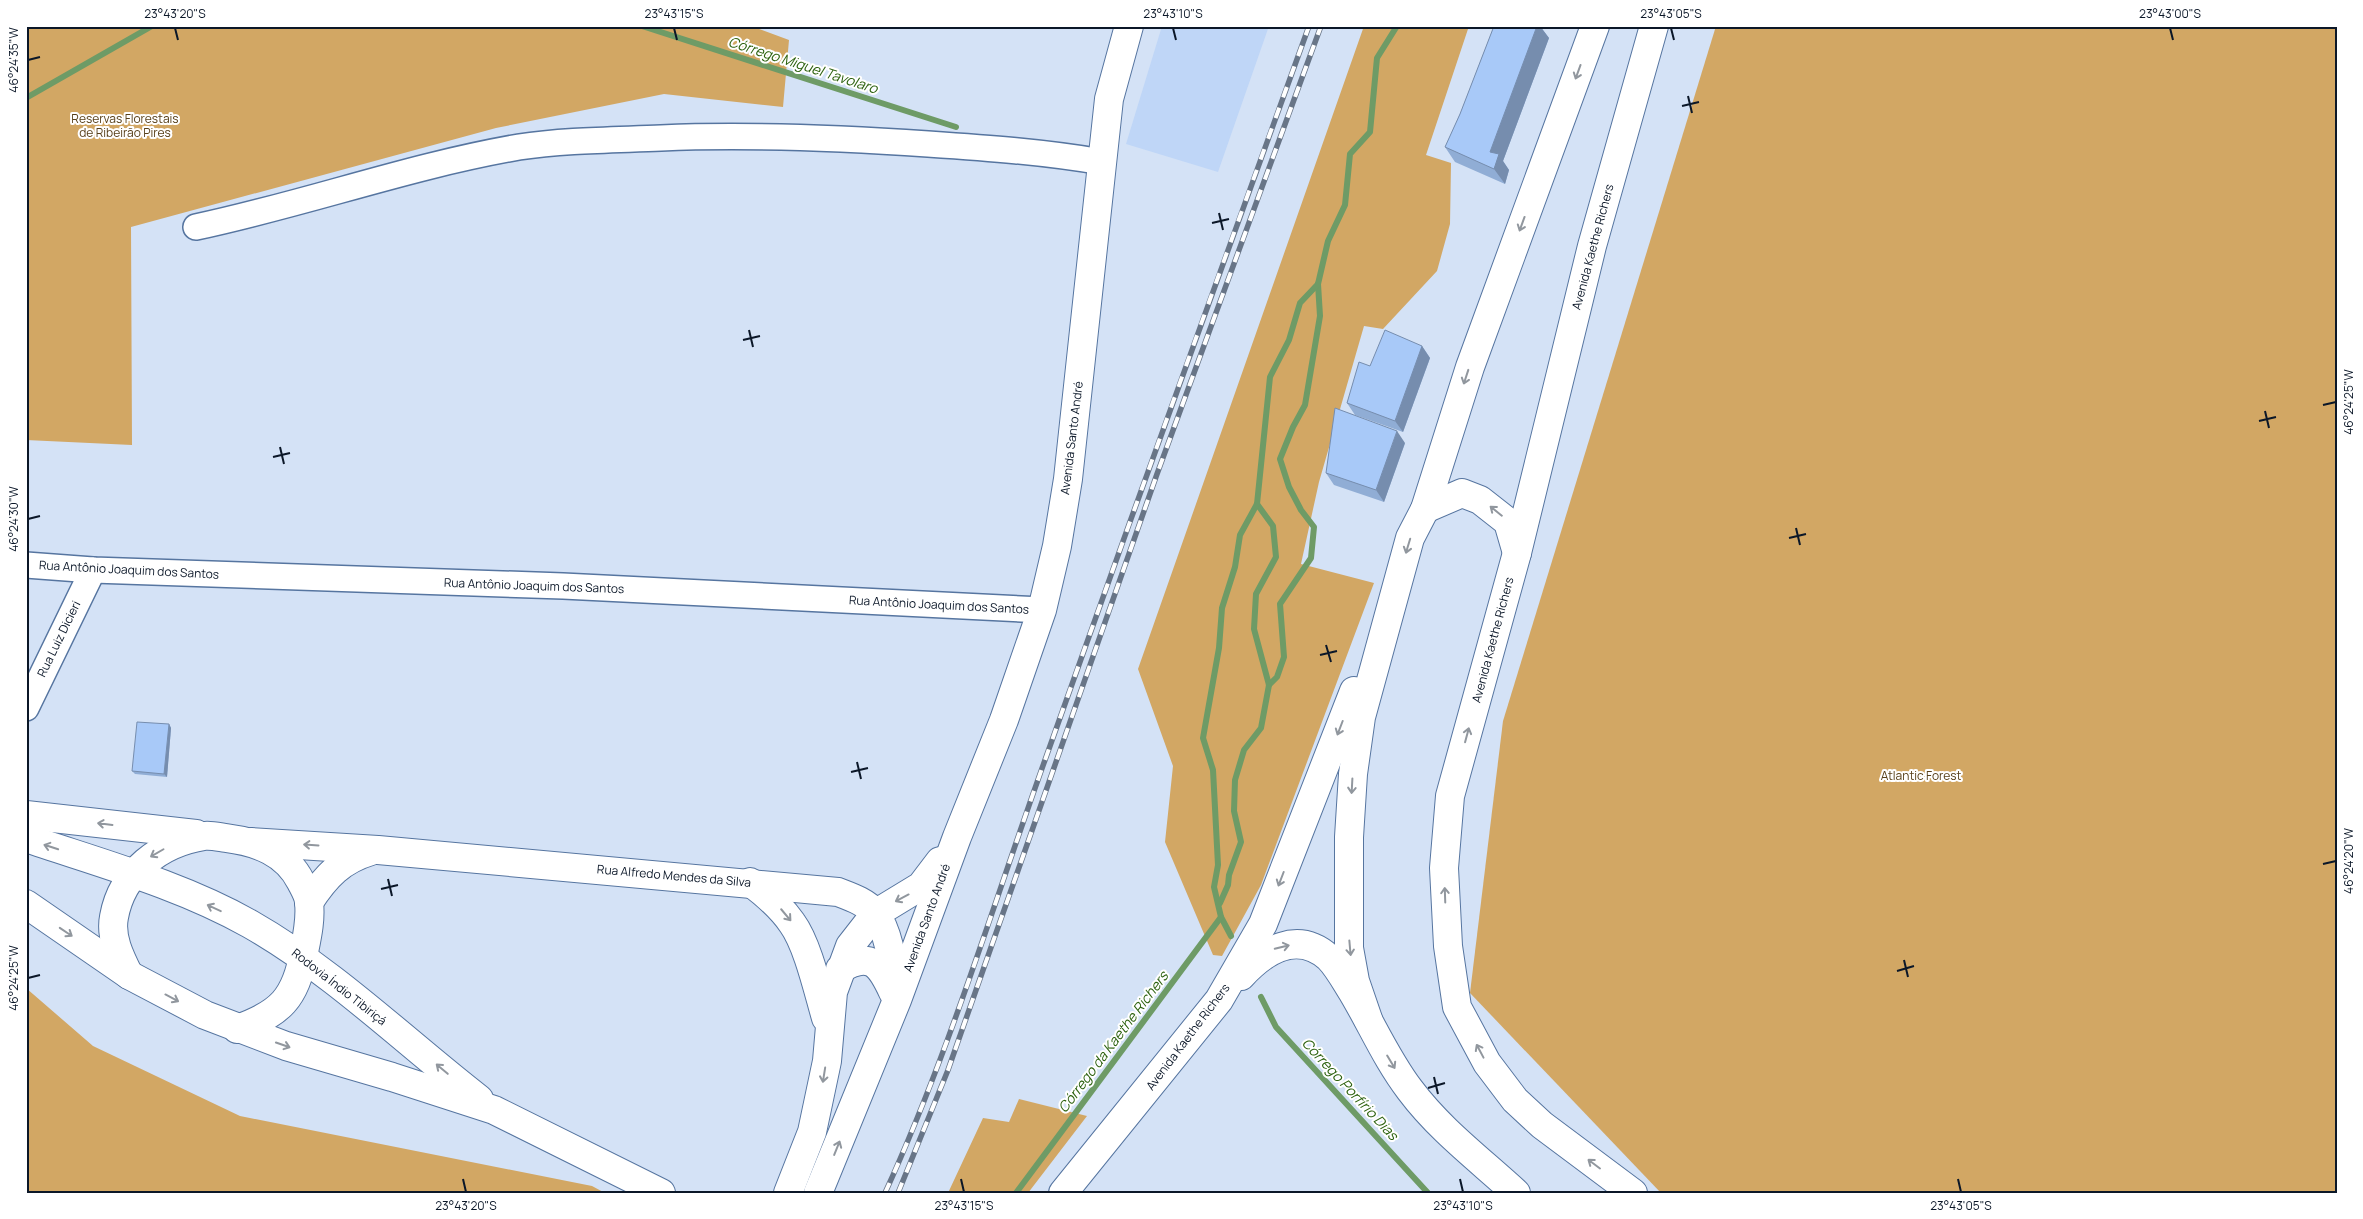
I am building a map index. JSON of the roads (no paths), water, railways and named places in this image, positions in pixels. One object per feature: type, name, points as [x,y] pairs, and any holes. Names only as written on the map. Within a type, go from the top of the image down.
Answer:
[{"type":"main road","name":"Avenida Santo André","points":[[818,1193],[897,1000],[957,837],[1004,720],[1042,610],[1057,546],[1068,480],[1109,99],[1129,26]]},
{"type":"main road","name":"Avenida Kaethe Richers","points":[[1368,1019],[1355,981],[1349,948],[1349,837],[1353,774],[1361,717],[1410,538],[1425,510],[1470,367],[1595,26]]},
{"type":"main road","name":"Avenida Kaethe Richers","points":[[1633,1193],[1542,1125],[1515,1100],[1487,1064],[1457,1007],[1448,946],[1444,868],[1450,796],[1517,553],[1592,246],[1654,26]]},
{"type":"main road","points":[[1425,510],[1462,493],[1480,500],[1508,522],[1517,553]]},
{"type":"main road","name":"Avenida Kaethe Richers","points":[[1063,1193],[1219,1000],[1263,924],[1396,585]]},
{"type":"main road","points":[[26,815],[205,835],[251,842],[269,849],[290,866],[298,877],[309,908],[319,951],[350,993]]},
{"type":"main road","points":[[129,975],[119,954],[115,938],[114,918],[120,899],[134,874],[154,854],[205,835]]},
{"type":"main road","name":"Avenida Santo André","points":[[875,914],[921,886],[957,837]]},
{"type":"main road","name":"Rodovia Índio Tibiriçá","points":[[26,838],[134,874],[180,892],[248,923],[304,957],[494,1110]]},
{"type":"main road","name":"Rua Alfredo Mendes da Silva","points":[[251,842],[378,850],[750,882],[838,892],[854,898],[875,914],[888,945],[897,1000]]},
{"type":"main road","name":"Rua Alfredo Mendes da Silva","points":[[309,908],[328,874],[354,856],[378,850]]},
{"type":"main road","points":[[750,882],[769,897],[794,924],[805,951],[829,1027]]},
{"type":"main road","points":[[114,918],[124,908],[142,896],[180,892]]},
{"type":"main road","name":"Rodovia Índio Tibiriçá","points":[[26,904],[129,975],[237,1029],[494,1110],[651,1187]]},
{"type":"main road","points":[[237,1029],[269,1016],[289,997],[298,980],[304,957],[309,908]]},
{"type":"main road","points":[[788,1193],[812,1132],[820,1098],[833,992],[850,946],[875,914]]},
{"type":"main road","points":[[248,923],[282,967],[287,978],[289,997]]},
{"type":"main road","points":[[1219,1000],[1265,954],[1282,946],[1298,945],[1311,948],[1329,958],[1368,1019],[1391,1062],[1410,1091],[1452,1137],[1516,1193]]},
{"type":"main road","points":[[840,970],[855,961],[862,960],[879,966],[897,1000]]},
{"type":"street","points":[[196,227],[253,214],[468,156],[522,147],[604,140],[710,136],[820,136],[1046,152],[1102,162]]},
{"type":"street","name":"Rua Antônio Joaquim dos Santos","points":[[26,565],[93,570],[563,586],[1042,610]]},
{"type":"street","name":"Rua Luiz Dicieri","points":[[26,708],[93,570]]},
{"type":"waterway","name":"Córrego Miguel Tavolaro","points":[[26,98],[152,26]]},
{"type":"waterway","name":"Córrego Miguel Tavolaro","points":[[642,26],[956,127]]},
{"type":"waterway","name":"Córrego da Kaethe Richers","points":[[1016,1193],[1221,917],[1214,887],[1218,865],[1213,770],[1203,738],[1219,648],[1222,608],[1235,567],[1240,535],[1257,504],[1270,377],[1289,340],[1300,303],[1318,284],[1328,241],[1345,205],[1350,154],[1370,132],[1377,58],[1397,26]]},
{"type":"waterway","name":"Córrego da Kaethe Richers","points":[[1269,685],[1277,677],[1284,657],[1280,604],[1311,558],[1314,527],[1301,510],[1289,487],[1280,459],[1293,427],[1305,405],[1320,316],[1318,284]]},
{"type":"waterway","name":"Córrego da Kaethe Richers","points":[[1220,903],[1228,885],[1229,875],[1241,842],[1234,811],[1235,780],[1244,750],[1261,728],[1269,685],[1254,629],[1256,594],[1276,557],[1273,526],[1257,504]]},
{"type":"waterway","name":"Córrego Porfírio Dias","points":[[1221,917],[1231,936]]},
{"type":"waterway","name":"Córrego Porfírio Dias","points":[[1261,997],[1276,1027],[1428,1193]]},
{"type":"railway","points":[[885,1193],[930,1087],[970,978],[1026,814],[1309,26]]},
{"type":"railway","points":[[898,1193],[948,1070],[1157,474],[1321,26]]},
{"type":"park label","name":"Reservas Florestais de Ribeirão Pires","points":[[125,126]]},
{"type":"park label","name":"Atlantic Forest","points":[[1921,776]]}]
